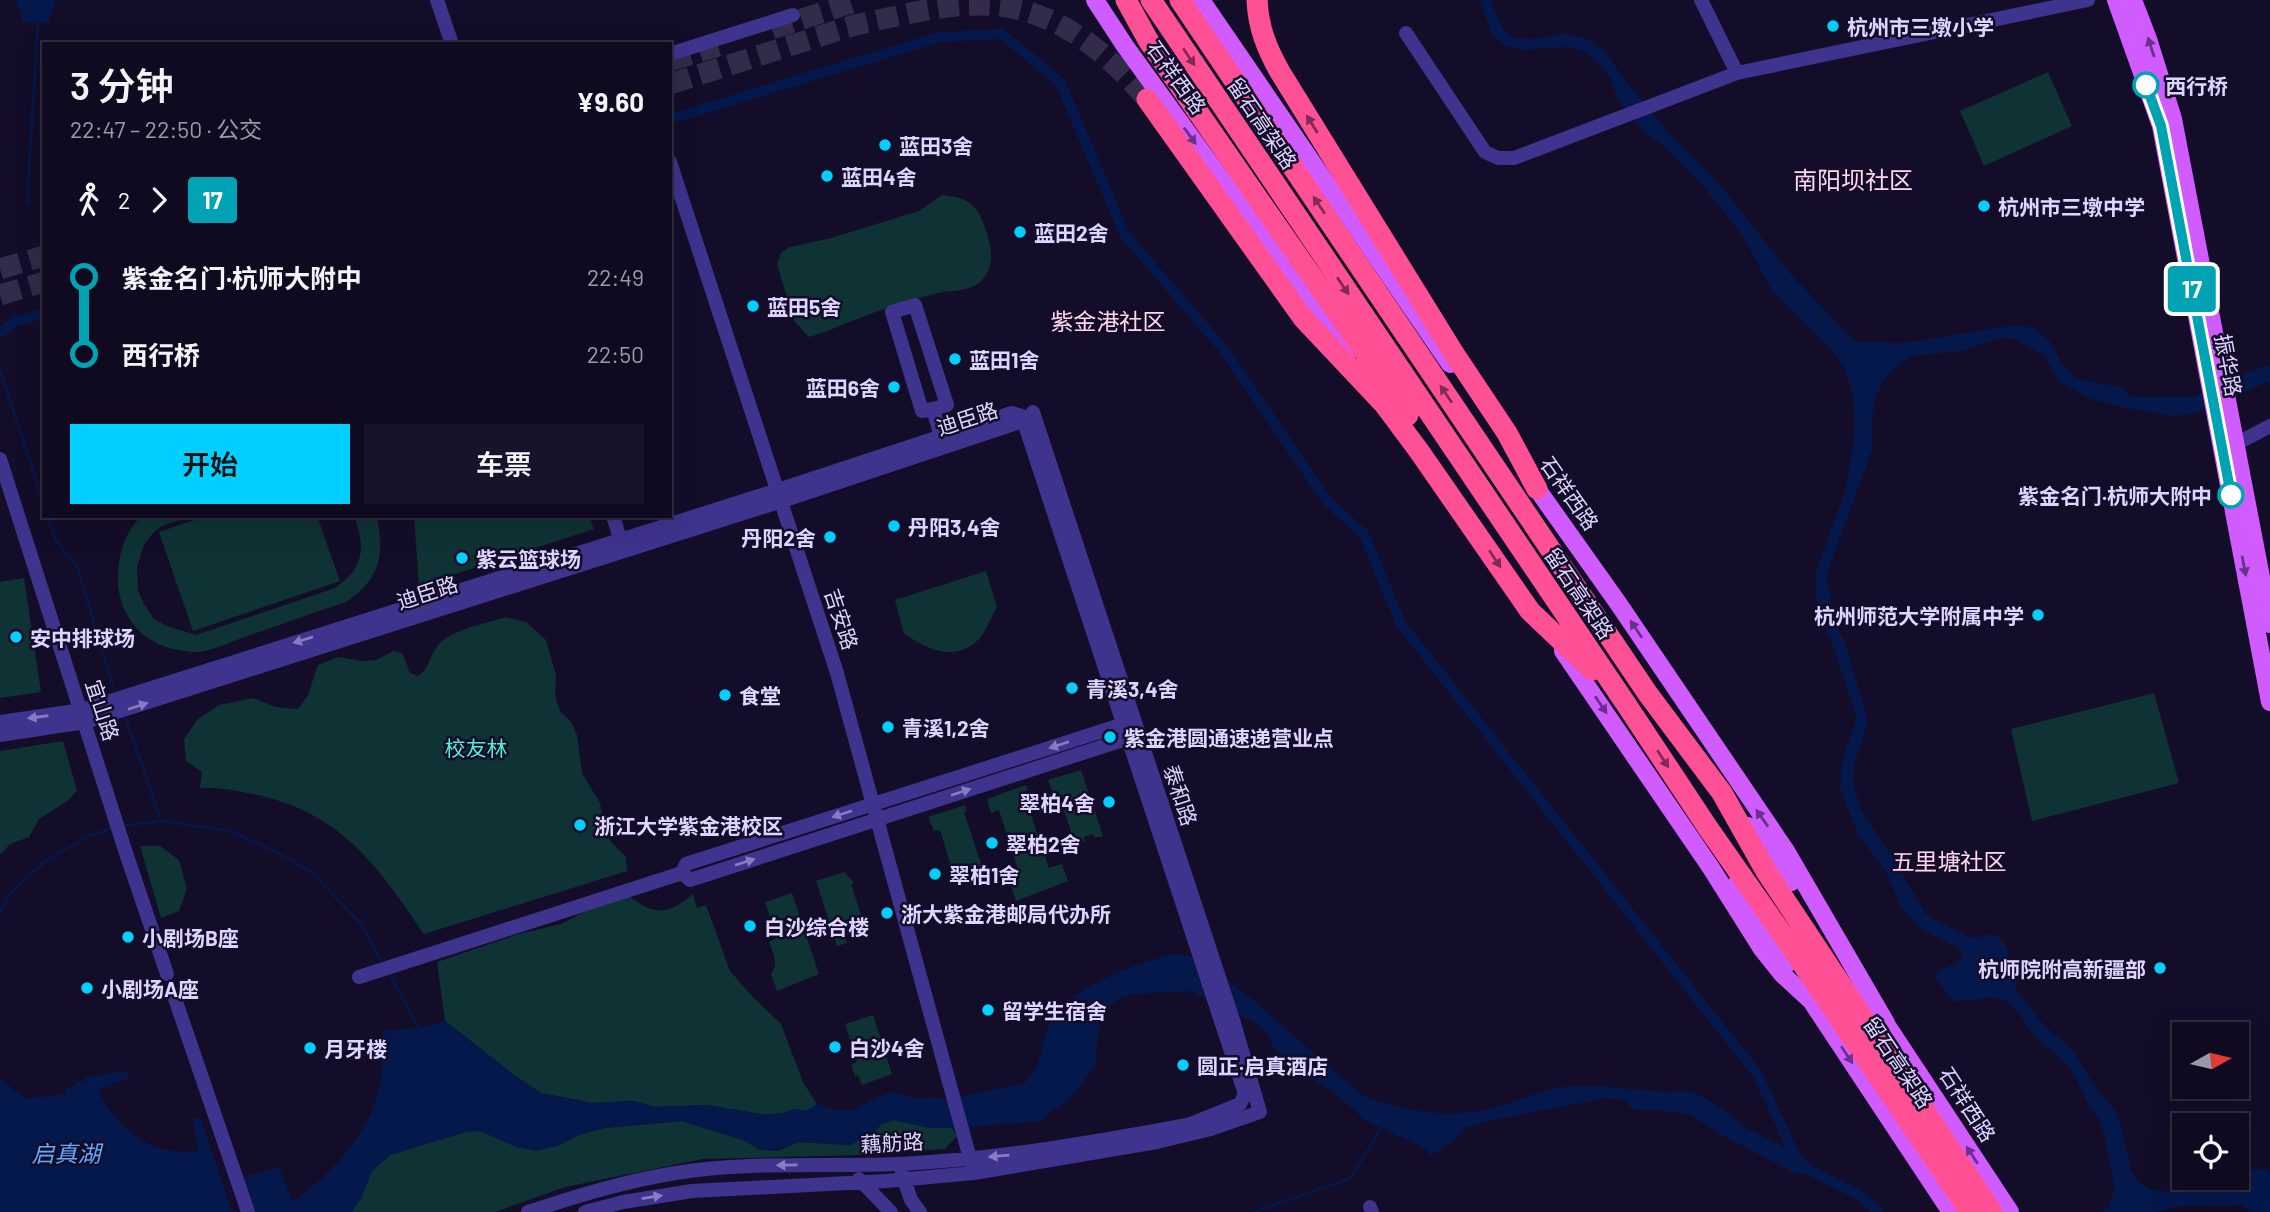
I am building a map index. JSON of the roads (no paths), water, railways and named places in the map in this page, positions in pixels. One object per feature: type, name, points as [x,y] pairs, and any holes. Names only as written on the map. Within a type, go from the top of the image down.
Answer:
[{"type":"highway","points":[[1126,0],[1148,40],[1392,405],[1524,570],[1570,622]]},
{"type":"highway","name":"留石高架路","points":[[1151,0],[1970,1212]]},
{"type":"highway","name":"留石高架路","points":[[1180,0],[1648,694],[1722,793],[1767,873],[1992,1212]]},
{"type":"highway","points":[[1257,0],[1258,18],[1267,48],[1425,307],[1507,433],[1537,489]]},
{"type":"highway","points":[[1147,99],[1303,318],[1392,405]]},
{"type":"highway","points":[[1456,374],[1494,444],[1579,568],[1648,694]]},
{"type":"highway","name":"石祥西路","points":[[1392,405],[1419,451],[1530,611]]},
{"type":"highway","points":[[1530,611],[1626,704]]},
{"type":"main road","name":"石祥西路","points":[[1095,0],[1133,57],[1392,405]]},
{"type":"main road","name":"石祥西路","points":[[1201,0],[1786,851],[1886,1023]]},
{"type":"main road","name":"振华路","points":[[2116,0],[2161,126],[2229,448],[2270,624]]},
{"type":"main road","name":"振华路","points":[[2133,0],[2173,119],[2215,379]]},
{"type":"main road","name":"振华路","points":[[2229,448],[2270,702]]},
{"type":"main road","name":"石祥西路","points":[[1530,611],[1571,661],[1711,868],[1762,950],[1782,974],[1809,999]]},
{"type":"main road","name":"石祥西路","points":[[1722,793],[1778,863],[2010,1212]]},
{"type":"main road","name":"石祥西路","points":[[1708,828],[1751,910],[1951,1212]]},
{"type":"street","points":[[437,0],[451,42]]},
{"type":"street","points":[[1701,0],[1737,74]]},
{"type":"street","points":[[1406,33],[1485,152],[1498,158],[1514,158],[1737,74],[2088,0]]},
{"type":"street","points":[[672,53],[793,15]]},
{"type":"street","name":"吉安路","points":[[672,168],[837,673],[974,1173]]},
{"type":"street","points":[[915,304],[947,405],[933,409],[922,411],[892,312],[915,304]]},
{"type":"street","points":[[933,409],[944,446]]},
{"type":"street","name":"迪臣路","points":[[0,735],[83,716],[944,446],[1012,413],[1026,416]]},
{"type":"street","name":"泰和路","points":[[1026,416],[1126,731],[1205,953]]},
{"type":"street","name":"泰和路","points":[[1026,416],[1224,1017],[1259,1109]]},
{"type":"street","points":[[2229,448],[2270,426]]},
{"type":"street","name":"宜山路","points":[[0,460],[167,974]]},
{"type":"street","points":[[614,518],[622,546]]},
{"type":"street","name":"迪臣路","points":[[0,722],[83,716]]},
{"type":"street","points":[[364,975],[682,873],[685,864],[876,811],[1126,731]]},
{"type":"street","points":[[173,993],[248,1212]]},
{"type":"street","points":[[1188,1125],[1240,1104],[1245,1094],[1224,1017]]},
{"type":"street","name":"藕舫路","points":[[528,1212],[586,1192],[678,1172],[741,1167],[899,1164],[1059,1149],[1216,1120],[1259,1109]]},
{"type":"street","name":"藕舫路","points":[[585,1212],[623,1202],[692,1191],[904,1180],[974,1173],[1157,1142],[1211,1129],[1259,1109]]},
{"type":"street","points":[[899,1164],[911,1200],[920,1212]]},
{"type":"street","points":[[855,1165],[860,1182],[891,1212]]},
{"type":"water","points":[[16,0],[55,0],[49,22],[23,22]]},
{"type":"water","points":[[1479,0],[1490,0],[1503,29],[1516,38],[1537,39],[1565,33],[1587,39],[1603,49],[1627,83],[1670,134],[1721,186],[1788,271],[1848,335],[1858,342],[1903,343],[2016,325],[2035,328],[2050,342],[2062,364],[2075,378],[2124,388],[2131,397],[2193,397],[2270,365],[2270,381],[2196,413],[2174,416],[2091,399],[2059,382],[2044,355],[2014,339],[2002,337],[1962,351],[1911,356],[1895,367],[1883,381],[1875,398],[1872,450],[1826,576],[1836,625],[1845,643],[1868,721],[1853,775],[1855,791],[1862,812],[1894,859],[1925,913],[1968,936],[1975,938],[1991,934],[1999,937],[2007,947],[2017,991],[2044,1025],[2072,1049],[2096,1088],[2114,1109],[2121,1125],[2131,1170],[2138,1182],[2150,1189],[2169,1192],[2249,1190],[2249,1170],[2267,1169],[2270,1173],[2270,1212],[2254,1212],[2242,1205],[2179,1206],[2155,1212],[2098,1212],[2108,1208],[2115,1189],[2099,1119],[2074,1074],[2058,1055],[2027,1027],[2020,1014],[2006,1001],[1992,997],[1954,1002],[1936,979],[1935,973],[1958,962],[1963,955],[1958,948],[1921,929],[1902,908],[1885,870],[1858,835],[1840,788],[1843,758],[1857,718],[1831,640],[1819,617],[1816,572],[1846,488],[1854,439],[1851,387],[1843,366],[1830,348],[1772,291],[1743,236],[1701,184],[1662,145],[1642,130],[1617,98],[1611,79],[1599,63],[1584,52],[1570,47],[1520,50],[1505,45],[1492,34]]},
{"type":"water","points":[[1174,954],[1196,957],[1254,1001],[1362,1095],[1393,1106],[1426,1112],[1460,1113],[1493,1108],[1537,1093],[1577,1086],[1682,1091],[1710,1101],[1745,1126],[1734,1142],[1691,1115],[1633,1109],[1624,1100],[1606,1098],[1464,1128],[1456,1140],[1431,1155],[1423,1147],[1365,1120],[1334,1092],[1308,1077],[1274,1048],[1265,1030],[1255,1022],[1190,991],[1133,994],[1116,1000],[1105,1012],[1098,1034],[1095,1066],[1064,1104],[1052,1110],[1044,1121],[931,1128],[894,1120],[881,1124],[874,1133],[850,1145],[798,1142],[771,1151],[681,1121],[604,1128],[579,1135],[558,1146],[536,1151],[516,1147],[480,1131],[465,1132],[390,1155],[372,1171],[360,1200],[351,1212],[255,1212],[243,1177],[279,1167],[292,1202],[332,1168],[349,1149],[373,1108],[383,1059],[382,1031],[419,1028],[445,1021],[541,1093],[592,1103],[634,1101],[654,1107],[707,1105],[767,1115],[794,1109],[807,1111],[817,1104],[835,1110],[852,1110],[896,1092],[917,1099],[945,1099],[1023,1084],[1034,1072],[1049,1025],[1057,1012],[1070,1000],[1123,970]]},
{"type":"water","name":"启真湖","points":[[127,1071],[129,1078],[98,1089],[114,1117],[137,1138],[166,1150],[181,1152],[198,1151],[193,1119],[200,1117],[232,1212],[0,1212],[0,1078],[25,1099],[65,1094],[65,1088],[75,1086],[75,1082],[85,1081],[85,1077]]},
{"type":"waterway","points":[[27,203],[38,21]]},
{"type":"waterway","points":[[672,118],[940,37],[1002,34],[1060,82],[1125,235],[1225,351],[1327,501],[1364,534],[1401,624],[1758,1075],[1799,1165],[1861,1196],[1878,1212]]},
{"type":"waterway","points":[[14,322],[15,314]]},
{"type":"waterway","points":[[0,333],[14,322],[42,314]]},
{"type":"waterway","points":[[0,371],[42,498]]},
{"type":"waterway","points":[[49,518],[56,541],[77,566],[113,687]]},
{"type":"waterway","points":[[125,716],[161,821]]},
{"type":"waterway","points":[[124,826],[161,821],[231,831],[280,854],[310,871],[361,924],[383,964]]},
{"type":"waterway","points":[[0,913],[11,892],[47,860],[89,836],[114,828]]},
{"type":"waterway","points":[[388,972],[419,1028]]},
{"type":"waterway","points":[[1720,1124],[1799,1165]]},
{"type":"waterway","points":[[1254,1212],[1351,1178],[1383,1125]]},
{"type":"tunnel","points":[[772,29],[860,0]]},
{"type":"tunnel","points":[[847,27],[946,7],[1006,7],[1052,21],[1074,33],[1112,63],[1147,99]]},
{"type":"tunnel","points":[[672,83],[858,24]]},
{"type":"tunnel","points":[[672,60],[718,46]]},
{"type":"tunnel","points":[[0,269],[42,257]]},
{"type":"tunnel","points":[[0,295],[42,283]]},
{"type":"place","name":"杭州市三墩小学","points":[[1833,26]]},
{"type":"place","name":"西行桥","points":[[2146,85]]},
{"type":"place","name":"蓝田3舍","points":[[885,145]]},
{"type":"place","name":"蓝田4舍","points":[[827,176]]},
{"type":"place","name":"杭州市三墩中学","points":[[1984,206]]},
{"type":"place","name":"蓝田2舍","points":[[1020,232]]},
{"type":"place","name":"蓝田5舍","points":[[753,306]]},
{"type":"place","name":"蓝田1舍","points":[[955,359]]},
{"type":"place","name":"蓝田6舍","points":[[894,387]]},
{"type":"place","name":"紫金名门·杭师大附中","points":[[2231,495]]},
{"type":"place","name":"丹阳3,4舍","points":[[894,526]]},
{"type":"place","name":"丹阳2舍","points":[[830,537]]},
{"type":"place","name":"紫云篮球场","points":[[462,558]]},
{"type":"place","name":"杭州师范大学附属中学","points":[[2038,615]]},
{"type":"place","name":"安中排球场","points":[[16,637]]},
{"type":"place","name":"青溪3,4舍","points":[[1072,688]]},
{"type":"place","name":"食堂","points":[[725,695]]},
{"type":"place","name":"青溪1,2舍","points":[[888,727]]},
{"type":"place","name":"紫金港圆通速递营业点","points":[[1110,737]]},
{"type":"place","name":"翠柏4舍","points":[[1109,802]]},
{"type":"place","name":"浙江大学紫金港校区","points":[[580,825]]},
{"type":"place","name":"翠柏2舍","points":[[992,843]]},
{"type":"place","name":"翠柏1舍","points":[[935,874]]},
{"type":"place","name":"浙大紫金港邮局代办所","points":[[887,913]]},
{"type":"place","name":"白沙综合楼","points":[[750,926]]},
{"type":"place","name":"小剧场B座","points":[[128,937]]},
{"type":"place","name":"杭师院附高新疆部","points":[[2160,968]]},
{"type":"place","name":"小剧场A座","points":[[87,988]]},
{"type":"place","name":"留学生宿舍","points":[[988,1010]]},
{"type":"place","name":"白沙4舍","points":[[835,1047]]},
{"type":"place","name":"月牙楼","points":[[310,1048]]},
{"type":"place","name":"圆正·启真酒店","points":[[1183,1065]]},
{"type":"district","name":"南阳坝社区","points":[[1853,179]]},
{"type":"district","name":"紫金港社区","points":[[1108,321]]},
{"type":"district","name":"五里塘社区","points":[[1949,861]]},
{"type":"park label","name":"校友林","points":[[476,747]]}]
